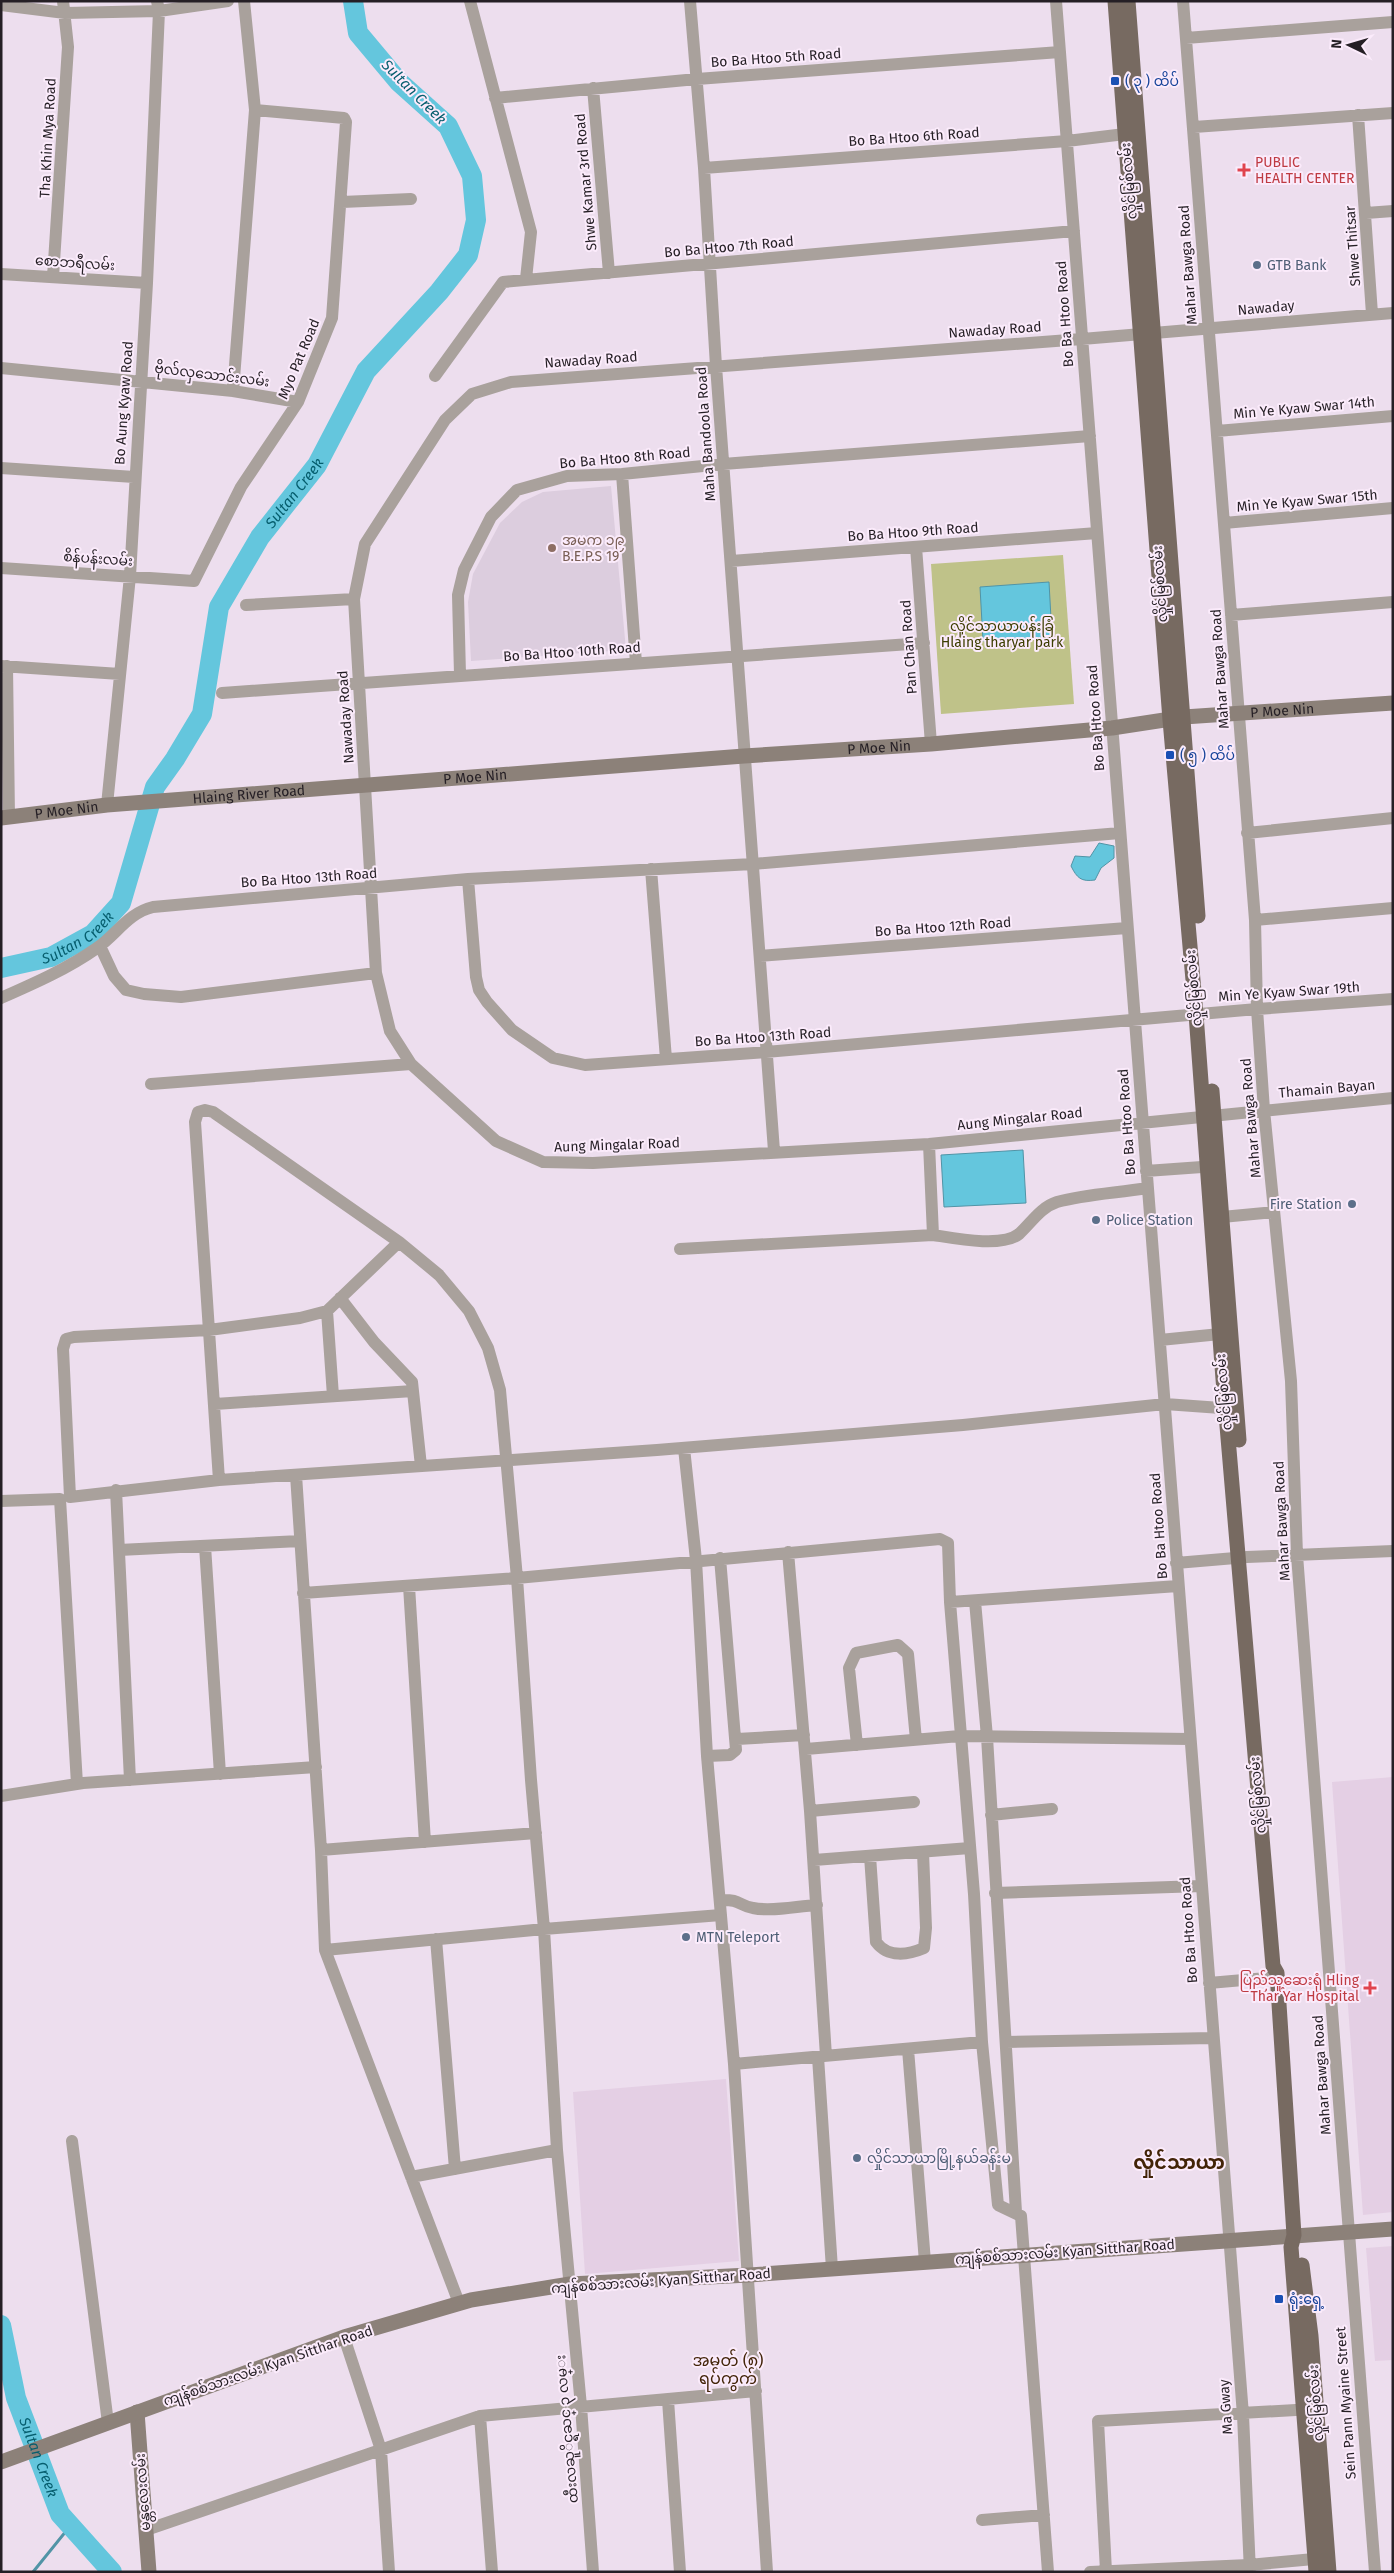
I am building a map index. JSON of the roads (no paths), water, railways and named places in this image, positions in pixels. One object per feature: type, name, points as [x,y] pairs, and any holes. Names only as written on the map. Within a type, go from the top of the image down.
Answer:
[{"type":"main road","name":"လှိုင်မြစ်လမ်း","points":[[1115,1],[1125,134],[1147,333]]},
{"type":"main road","name":"လှိုင်မြစ်လမ်း","points":[[1128,1],[1147,333],[1177,719],[1197,1014],[1213,1166],[1220,1334],[1231,1410]]},
{"type":"main road","name":"လှိုင်မြစ်လမ်း","points":[[1213,1166],[1222,1217],[1231,1410],[1281,1966],[1277,1975],[1294,2235],[1291,2247],[1309,2409],[1322,2565]]},
{"type":"street","points":[[1,5],[64,7],[158,6],[228,1]]},
{"type":"street","points":[[233,390],[255,110],[244,1]]},
{"type":"street","points":[[470,1],[531,232],[526,279]]},
{"type":"street","name":"Maha Bandoola Road","points":[[690,1],[704,168],[716,366],[774,1151]]},
{"type":"street","name":"Bo Ba Htoo Road","points":[[1056,1],[1228,2241]]},
{"type":"street","name":"Mahar Bawga Road","points":[[1184,1],[1255,920],[1257,1009],[1264,1110],[1291,1381],[1297,1555],[1348,2232]]},
{"type":"street","name":"Bo Aung Kyaw Road","points":[[107,806],[130,576],[134,477],[147,283],[158,6]]},
{"type":"street","name":"Tha Khin Mya Road","points":[[53,277],[62,164],[68,47],[64,7]]},
{"type":"street","points":[[1186,38],[1393,22]]},
{"type":"street","name":"Bo Ba Htoo 5th Road","points":[[495,98],[697,79],[1060,52]]},
{"type":"street","name":"Shwe Kamar 3rd Road","points":[[593,88],[609,273]]},
{"type":"street","name":"Myo Pat Road","points":[[192,582],[196,580],[241,487],[298,402],[332,318],[342,202],[345,120],[255,110]]},
{"type":"street","points":[[1194,127],[1393,113]]},
{"type":"street","name":"Shwe Thitsar","points":[[1358,115],[1372,314]]},
{"type":"street","name":"Bo Ba Htoo 6th Road","points":[[704,168],[1067,141],[1125,134]]},
{"type":"street","points":[[342,202],[411,199]]},
{"type":"street","points":[[1366,213],[1393,211]]},
{"type":"street","name":"Bo Ba Htoo 7th Road","points":[[435,376],[503,282],[1074,231]]},
{"type":"street","name":"စောဘရီလမ်း","points":[[1,274],[147,283]]},
{"type":"street","name":"Nawaday","points":[[1147,333],[1393,313]]},
{"type":"street","name":"Nawaday Road","points":[[365,786],[354,598],[365,544],[445,420],[472,394],[511,382],[1147,333]]},
{"type":"street","name":"ဗိုလ်လှသောင်းလမ်း","points":[[1,368],[233,390],[298,402]]},
{"type":"street","name":"Min Ye Kyaw Swar 14th","points":[[1217,431],[1393,416]]},
{"type":"street","name":"Bo Ba Htoo 8th Road","points":[[460,675],[458,595],[464,570],[491,517],[517,490],[567,476],[622,474],[723,464],[1090,436]]},
{"type":"street","points":[[1,468],[134,477]]},
{"type":"street","points":[[622,474],[636,663]]},
{"type":"street","name":"Min Ye Kyaw Swar 15th","points":[[1224,523],[1393,508]]},
{"type":"street","name":"Bo Ba Htoo 9th Road","points":[[731,561],[1097,533]]},
{"type":"street","name":"Pan Chan Road","points":[[916,547],[931,744]]},
{"type":"street","name":"စိန်ပန်းလမ်း","points":[[1,568],[192,582]]},
{"type":"street","points":[[246,605],[354,598]]},
{"type":"street","points":[[1231,615],[1393,602]]},
{"type":"street","name":"Bo Ba Htoo 10th Road","points":[[222,693],[924,643]]},
{"type":"street","points":[[5,817],[4,666],[120,674]]},
{"type":"street","name":"P Moe Nin","points":[[365,786],[744,756],[931,744],[1112,728],[1238,713],[1393,703]]},
{"type":"street","name":"Hlaing River Road","points":[[131,804],[365,786]]},
{"type":"street","name":"Aung Mingalar Road","points":[[365,786],[373,888],[376,972],[390,1031],[411,1064],[496,1142],[543,1162],[593,1163],[774,1151],[928,1144],[1142,1122]]},
{"type":"street","name":"P Moe Nin","points":[[5,817],[131,804]]},
{"type":"street","points":[[1247,833],[1393,818]]},
{"type":"street","name":"Bo Ba Htoo 13th Road","points":[[100,946],[123,923],[139,912],[153,907],[468,879],[753,864],[1120,833]]},
{"type":"street","points":[[651,869],[666,1059]]},
{"type":"street","name":"Bo Ba Htoo 13th Road","points":[[468,879],[476,977],[479,990],[512,1030],[553,1058],[585,1065],[766,1052],[1135,1021],[1197,1014]]},
{"type":"street","points":[[1255,920],[1393,908]]},
{"type":"street","name":"Bo Ba Htoo 12th Road","points":[[760,956],[1128,928]]},
{"type":"street","points":[[1,998],[59,972],[100,946],[114,976],[126,990],[144,994],[181,996],[376,972]]},
{"type":"street","name":"Min Ye Kyaw Swar 19th","points":[[1197,1014],[1393,999]]},
{"type":"street","points":[[151,1084],[411,1064]]},
{"type":"street","name":"Thamain Bayan","points":[[1142,1122],[1209,1114],[1393,1098]]},
{"type":"street","name":"ထီးလႀူိင္ရႀင္ ၃ လမ္း","points":[[209,1330],[195,1122],[198,1112],[205,1110],[213,1112],[399,1242],[439,1275],[469,1311],[488,1348],[500,1390],[508,1460],[544,1928],[557,2150],[581,2406],[593,2572]]},
{"type":"street","points":[[928,1144],[932,1235]]},
{"type":"street","points":[[1146,1171],[1213,1166]]},
{"type":"street","points":[[680,1250],[932,1235],[967,1240],[1005,1240],[1018,1235],[1034,1217],[1055,1202],[1148,1188]]},
{"type":"street","points":[[1222,1217],[1274,1212]]},
{"type":"street","points":[[77,1784],[65,1498],[63,1349],[66,1339],[209,1330],[300,1318],[327,1311],[399,1242]]},
{"type":"street","points":[[340,1298],[374,1342],[412,1382],[421,1466]]},
{"type":"street","points":[[327,1311],[332,1396]]},
{"type":"street","points":[[209,1330],[219,1480]]},
{"type":"street","points":[[1160,1340],[1220,1334]]},
{"type":"street","points":[[215,1404],[414,1391]]},
{"type":"street","points":[[1,1500],[65,1498],[116,1490],[219,1480],[684,1448],[963,1425],[1165,1404],[1231,1410]]},
{"type":"street","points":[[684,1448],[696,1560],[707,1756],[734,2064],[749,2275],[766,2572]]},
{"type":"street","points":[[296,1474],[316,1767],[325,1950],[460,2303]]},
{"type":"street","points":[[116,1490],[130,1780]]},
{"type":"street","points":[[303,1594],[518,1578],[696,1560],[940,1539],[948,1542],[950,1602],[970,1848],[982,2042],[998,2205],[1006,2211],[1016,2212],[1021,2216],[1026,2255],[1048,2572]]},
{"type":"street","points":[[119,1550],[300,1541]]},
{"type":"street","points":[[205,1546],[220,1774]]},
{"type":"street","points":[[1176,1563],[1393,1551]]},
{"type":"street","points":[[788,1552],[806,1749],[817,1904],[832,2269]]},
{"type":"street","points":[[707,1756],[734,1754],[736,1738],[720,1558]]},
{"type":"street","points":[[409,1586],[425,1842]]},
{"type":"street","points":[[950,1602],[1178,1586]]},
{"type":"street","points":[[975,1601],[987,1737],[995,1893],[1016,2212]]},
{"type":"street","points":[[857,1744],[849,1668],[856,1653],[898,1645],[908,1654],[916,1740]]},
{"type":"street","points":[[736,1738],[804,1735]]},
{"type":"street","points":[[806,1749],[960,1736],[1190,1739]]},
{"type":"street","points":[[1,1796],[77,1784],[316,1767]]},
{"type":"street","points":[[810,1811],[914,1802]]},
{"type":"street","points":[[991,1815],[1052,1810]]},
{"type":"street","points":[[321,1850],[536,1834]]},
{"type":"street","points":[[814,1860],[970,1848]]},
{"type":"street","points":[[870,1856],[876,1942],[882,1950],[893,1954],[915,1952],[924,1948],[926,1928],[923,1852]]},
{"type":"street","points":[[995,1893],[1201,1886]]},
{"type":"street","points":[[720,1900],[734,1899],[751,1908],[762,1909],[817,1904]]},
{"type":"street","points":[[325,1950],[544,1928],[721,1915]]},
{"type":"street","points":[[436,1939],[456,2169]]},
{"type":"street","points":[[1208,1983],[1277,1975]]},
{"type":"street","points":[[1006,2042],[1213,2038]]},
{"type":"street","points":[[734,2064],[982,2042]]},
{"type":"street","points":[[908,2048],[924,2262]]},
{"type":"street","points":[[72,2141],[108,2423]]},
{"type":"street","points":[[411,2176],[557,2150]]},
{"type":"street","name":"ကျန်စစ်သားလမ်း Kyan Sitthar Road","points":[[1,2462],[344,2337],[460,2303],[570,2284],[749,2275],[1393,2229]]},
{"type":"street","name":"Sein Pann Myaine Street","points":[[1348,2232],[1374,2572]]},
{"type":"street","name":"Ma Gway","points":[[1228,2241],[1243,2415],[1250,2568]]},
{"type":"street","points":[[344,2337],[380,2450],[388,2572]]},
{"type":"street","points":[[146,2530],[480,2416],[756,2391]]},
{"type":"street","points":[[668,2400],[680,2572]]},
{"type":"street","points":[[1106,2571],[1098,2422],[1243,2415],[1309,2409]]},
{"type":"street","name":"မန္တလေးလမ်း","points":[[137,2412],[149,2572]]},
{"type":"street","points":[[480,2416],[492,2572]]},
{"type":"street","points":[[982,2520],[1044,2515]]},
{"type":"street","points":[[1090,2572],[1322,2565]]},
{"type":"water","points":[[1049,582],[1052,637],[983,641],[980,587]]},
{"type":"water","points":[[1099,843],[1114,846],[1114,858],[1101,868],[1095,880],[1083,880],[1075,874],[1071,866],[1075,856],[1090,857]]},
{"type":"water","points":[[1023,1150],[1026,1203],[944,1207],[941,1155]]},
{"type":"waterway","name":"Sultan Creek","points":[[1,968],[51,957],[93,934],[121,903],[155,787],[175,759],[202,714],[219,607],[260,537],[317,465],[366,371],[439,292],[468,255],[476,220],[472,176],[448,126],[399,82],[358,33],[353,1]]},
{"type":"waterway","name":"Sultan Creek","points":[[1,2325],[16,2398],[60,2514],[112,2572]]},
{"type":"waterway","points":[[33,2572],[71,2525]]},
{"type":"place","name":"( ၃ ) ထိပ်","points":[[1115,81]]},
{"type":"place","name":"PUBLIC HEALTH CENTER","points":[[1244,170]]},
{"type":"place","name":"GTB Bank","points":[[1257,265]]},
{"type":"place","name":"အမက ၁၉ B.E.P.S 19","points":[[552,548]]},
{"type":"place","name":"( ၅ ) ထိပ်","points":[[1170,755]]},
{"type":"place","name":"Fire Station","points":[[1352,1204]]},
{"type":"place","name":"Police Station","points":[[1096,1220]]},
{"type":"place","name":"MTN Teleport","points":[[686,1937]]},
{"type":"place","name":"ပြည်သူ့ဆေးရုံ Hling Thar Yar Hospital","points":[[1370,1988]]},
{"type":"place","name":"လှိုင်သာယာမြို့နယ်ခန်းမ","points":[[857,2158]]},
{"type":"place","name":"ရုံးရှေ့","points":[[1279,2299]]},
{"type":"district","name":"လှိုင်သာယာ","points":[[1179,2162]]},
{"type":"district","name":"အမှတ် (၈) ရပ်ကွက်","points":[[728,2369]]},
{"type":"park label","name":"လှိုင်သာယာပန်းခြံ Hlaing tharyar park","points":[[1002,634]]}]
